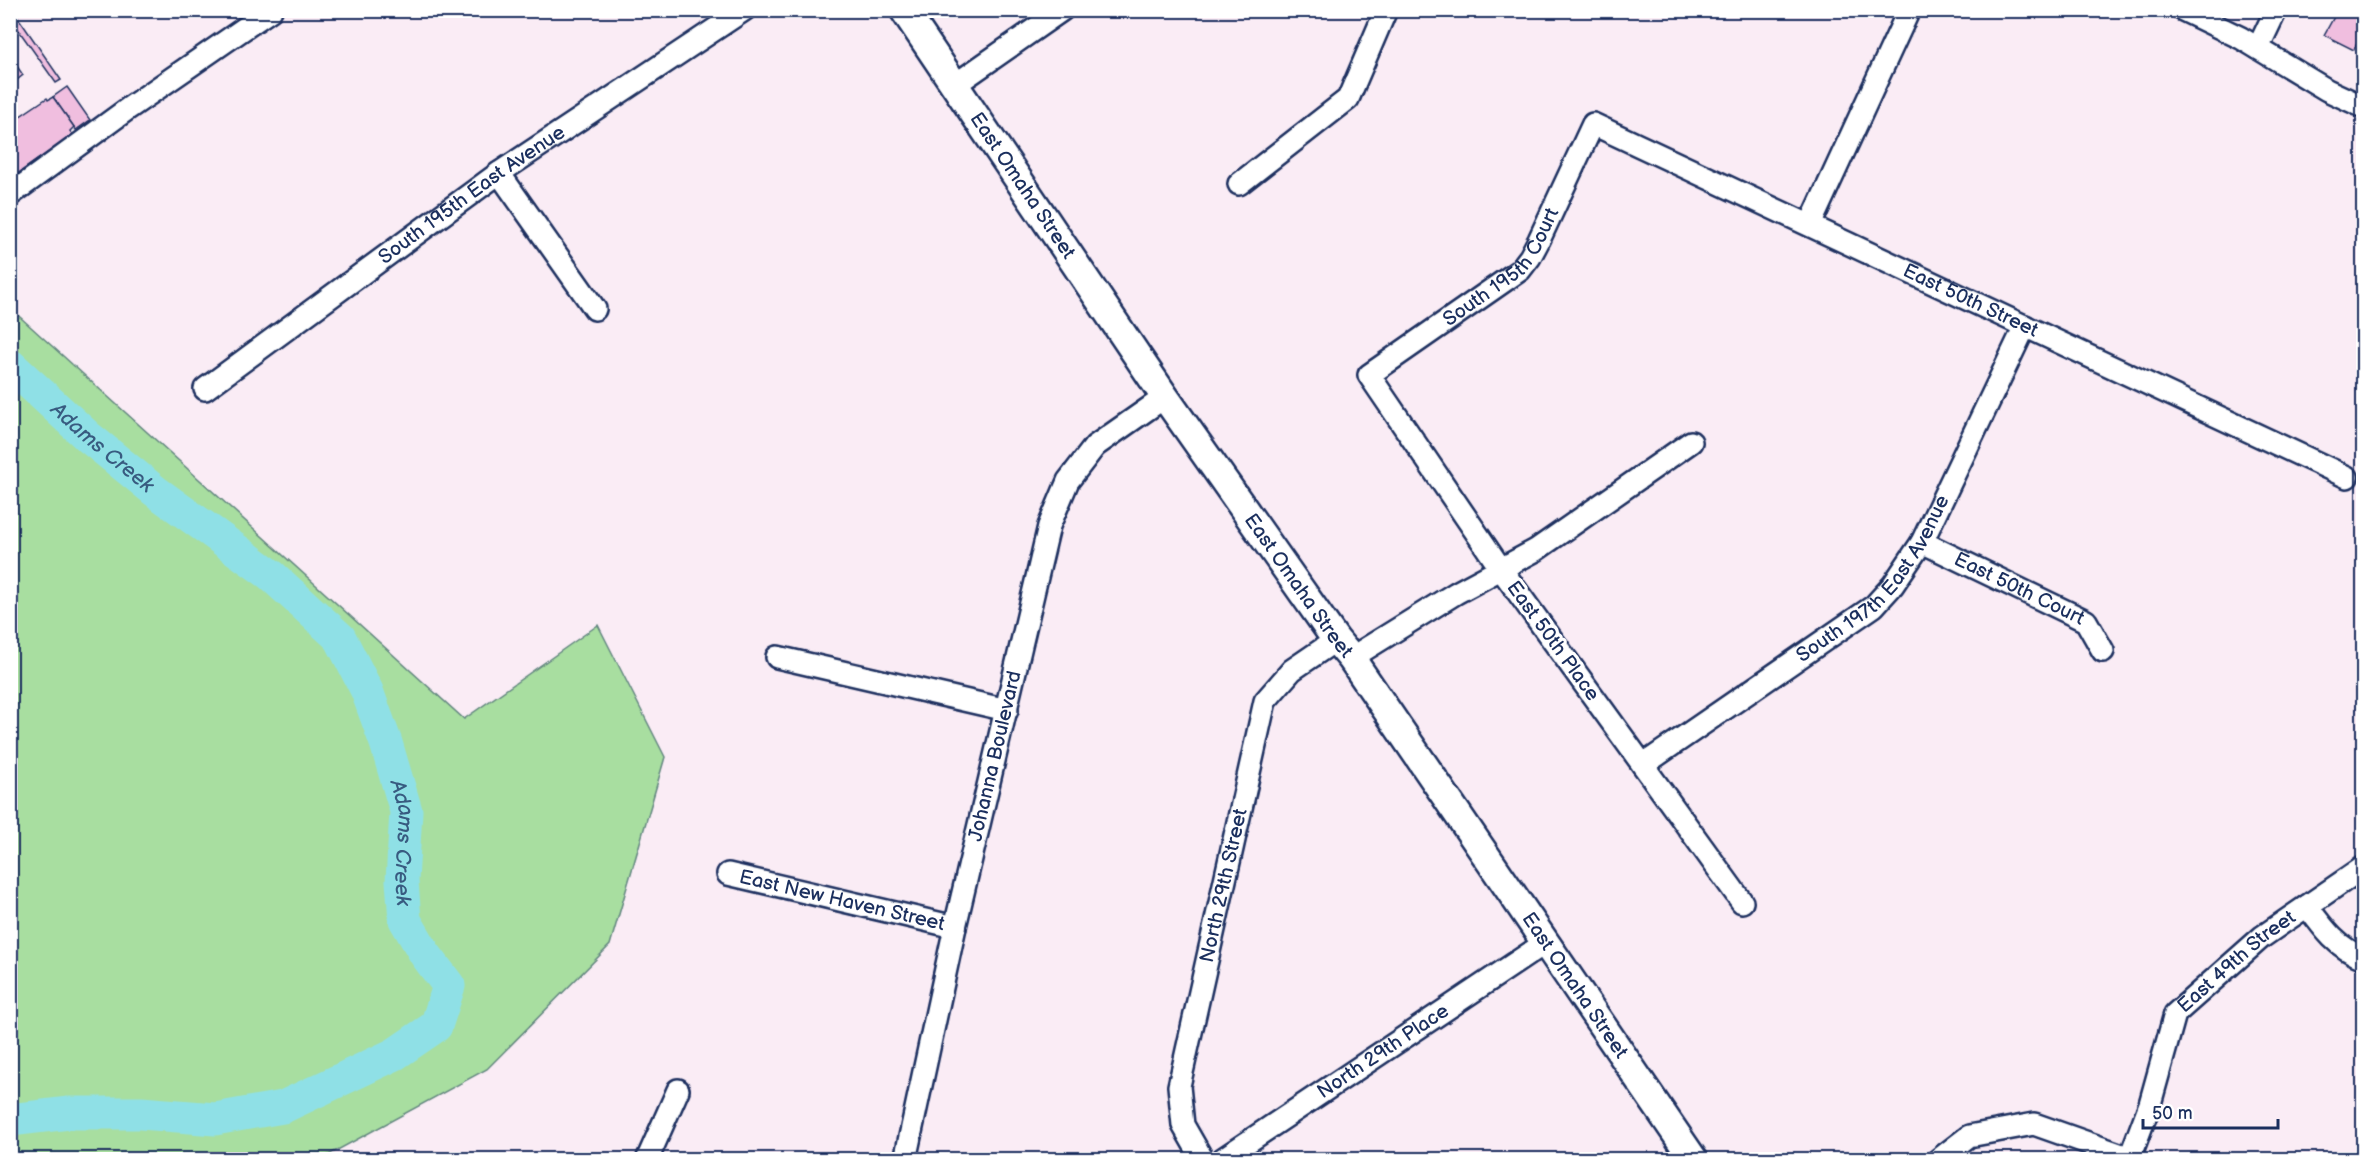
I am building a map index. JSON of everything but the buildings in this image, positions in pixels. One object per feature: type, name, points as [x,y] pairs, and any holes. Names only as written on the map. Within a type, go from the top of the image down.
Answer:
[{"type":"street","points":[[10,195],[129,108],[271,10]]},
{"type":"street","name":"South 195th East Avenue","points":[[205,389],[499,173],[744,10]]},
{"type":"street","name":"East Omaha Street","points":[[904,10],[1165,397],[1343,649],[1690,1158]]},
{"type":"street","points":[[956,84],[1062,10]]},
{"type":"street","points":[[1239,184],[1348,99],[1386,10]]},
{"type":"street","points":[[1810,225],[1909,10]]},
{"type":"street","points":[[2183,10],[2258,48],[2327,90],[2364,107]]},
{"type":"street","points":[[2258,48],[2276,10]]},
{"type":"street","name":"East 50th Street","points":[[1593,124],[2347,477]]},
{"type":"street","name":"South 195th Court","points":[[1369,375],[1520,270],[1539,240],[1593,124]]},
{"type":"street","points":[[499,173],[595,309]]},
{"type":"street","name":"South 197th East Avenue","points":[[1643,765],[1874,606],[1893,585],[1922,542],[2025,326]]},
{"type":"street","name":"East 50th Place","points":[[1369,375],[1501,569],[1742,902]]},
{"type":"street","name":"Johanna Boulevard","points":[[905,1160],[955,927],[1049,526],[1068,481],[1095,446],[1165,397]]},
{"type":"street","name":"North 29th Street","points":[[1203,1160],[1183,1125],[1179,1086],[1265,701],[1292,670],[1343,649],[1536,550],[1691,442]]},
{"type":"street","name":"East 50th Court","points":[[1922,542],[2086,621],[2103,651]]},
{"type":"street","points":[[777,657],[1007,710]]},
{"type":"street","name":"East 49th Street","points":[[2133,1158],[2175,1014],[2262,937],[2364,867]]},
{"type":"street","name":"East New Haven Street","points":[[728,874],[955,927]]},
{"type":"street","points":[[2307,906],[2330,937],[2355,955],[2364,958]]},
{"type":"street","name":"North 29th Place","points":[[1221,1160],[1545,943]]},
{"type":"street","points":[[647,1160],[678,1090]]},
{"type":"street","points":[[1938,1160],[1970,1136],[2034,1124],[2133,1158]]},
{"type":"green space","points":[[10,308],[464,719],[598,625],[665,757],[610,945],[487,1069],[321,1159],[11,1159]]},
{"type":"waterway","name":"Adams Creek","points":[[10,365],[86,435],[155,491],[271,575],[340,638],[367,691],[386,743],[406,811],[402,881],[405,920],[425,954],[449,986],[436,1026],[395,1054],[283,1107],[215,1119],[141,1113],[69,1113],[10,1120]]}]
